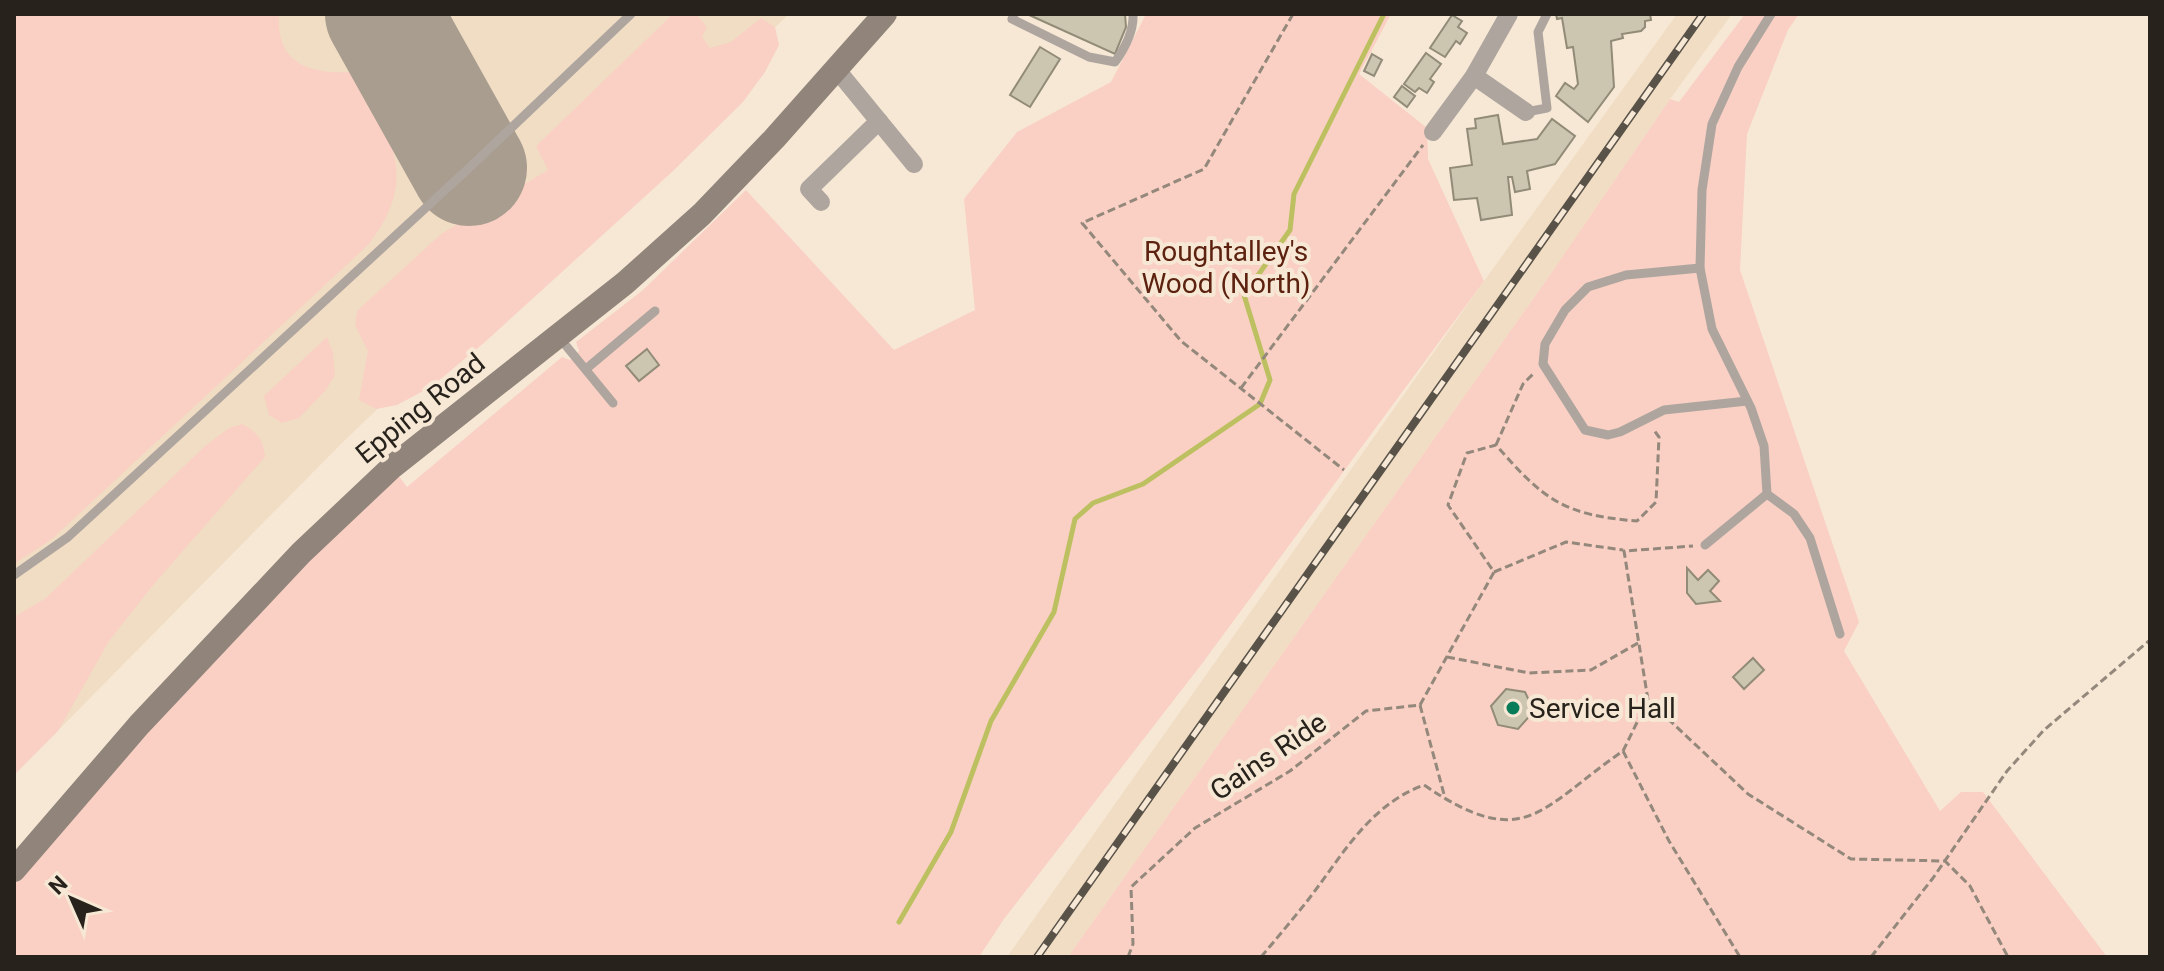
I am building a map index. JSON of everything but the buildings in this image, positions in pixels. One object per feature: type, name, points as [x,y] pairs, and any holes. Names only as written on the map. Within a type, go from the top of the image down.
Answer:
[{"type":"main road","name":"Epping Road","points":[[14,870],[139,725],[301,553],[392,467],[625,283],[702,214],[885,14]]},
{"type":"street","points":[[1433,132],[1474,76],[1509,14]]},
{"type":"street","points":[[837,70],[914,164]]},
{"type":"street","points":[[1474,76],[1526,112]]},
{"type":"street","points":[[821,202],[809,189],[879,121]]},
{"type":"lane","points":[[14,575],[68,537],[458,178],[631,14]]},
{"type":"lane","points":[[1014,14],[1012,19],[1089,57],[1115,62],[1124,50],[1134,23],[1133,14]]},
{"type":"lane","points":[[1526,112],[1547,108],[1538,32],[1547,14]]},
{"type":"lane","points":[[1771,14],[1738,67],[1712,124],[1702,190],[1700,268],[1712,329],[1747,401],[1764,446],[1767,494],[1794,514],[1810,538],[1840,634]]},
{"type":"lane","points":[[1700,268],[1626,275],[1588,287],[1565,310],[1545,344],[1543,364],[1585,430],[1608,435],[1677,407],[1747,401]]},
{"type":"lane","points":[[586,369],[655,311]]},
{"type":"lane","points":[[558,336],[613,403]]},
{"type":"lane","points":[[1705,545],[1767,494]]},
{"type":"path","points":[[1293,14],[1204,169],[1082,223],[1181,341],[1344,470]]},
{"type":"path","points":[[1241,388],[1433,132]]},
{"type":"path","points":[[1496,445],[1523,384],[1543,364]]},
{"type":"path","points":[[1496,445],[1529,483],[1564,507],[1602,518],[1637,521],[1656,502],[1659,437],[1646,419]]},
{"type":"path","points":[[1494,572],[1448,505],[1467,453],[1496,445]]},
{"type":"path","points":[[1445,799],[1420,705],[1494,572],[1566,542],[1624,551],[1705,545]]},
{"type":"path","points":[[1261,957],[1308,900],[1351,839],[1368,821],[1405,792],[1424,785],[1445,799],[1484,817],[1507,822],[1532,817],[1559,802],[1579,782],[1623,751],[1648,700],[1624,551]]},
{"type":"path","points":[[1871,957],[1945,861],[2007,771],[2044,730],[2150,640]]},
{"type":"path","points":[[1447,657],[1529,673],[1591,670],[1639,643]]},
{"type":"path","points":[[1648,700],[1748,794],[1851,859],[1945,861],[1970,886],[2008,957]]},
{"type":"path","name":"Gains Ride","points":[[1128,957],[1133,944],[1131,887],[1195,828],[1290,771],[1366,711],[1420,705]]},
{"type":"path","points":[[1623,751],[1669,841],[1740,957]]},
{"type":"shaded area","points":[[14,14],[789,14],[343,442],[14,775]]},
{"type":"shaded area","points":[[1677,14],[1732,14],[1068,957],[1007,957],[1484,281]]},
{"type":"green space","points":[[14,14],[279,14],[283,44],[289,55],[309,68],[352,72],[388,137],[397,177],[394,198],[368,245],[52,539],[14,564]]},
{"type":"green space","points":[[673,14],[696,14],[707,27],[702,37],[710,48],[731,42],[761,18],[775,27],[779,45],[765,72],[743,102],[673,171],[485,342],[431,387],[397,405],[376,409],[359,400],[368,351],[355,325],[357,311],[441,234],[548,170],[536,146]]},
{"type":"green space","name":"Roughtalley's Wood (North)","points":[[1146,14],[1391,14],[1359,74],[1427,128],[1428,159],[1484,281],[1201,665],[1004,919],[979,957],[14,957],[14,859],[392,467],[407,487],[562,357],[570,360],[579,351],[576,342],[643,290],[746,190],[894,350],[975,310],[964,199],[1017,132],[1111,82]]},
{"type":"green space","points":[[1745,14],[1799,14],[1788,30],[1747,134],[1740,270],[1859,622],[1844,651],[1940,811],[1961,792],[1983,792],[2107,957],[1068,957],[1552,272],[1670,99],[1679,102]]},
{"type":"green space","points":[[327,337],[333,353],[335,375],[325,391],[299,418],[282,423],[269,415],[264,396]]},
{"type":"green space","points":[[242,424],[259,437],[265,457],[154,584],[109,641],[58,731],[14,775],[14,617],[46,598],[204,447],[229,428]]},
{"type":"waterway","points":[[899,922],[951,832],[991,721],[1054,612],[1075,519],[1093,503],[1143,484],[1260,404],[1270,380],[1244,295],[1290,230],[1294,194],[1384,14]]},
{"type":"runway","points":[[383,14],[469,168]]},
{"type":"railway","points":[[1037,957],[1703,14]]},
{"type":"place","name":"Service Hall","points":[[1513,708]]}]
